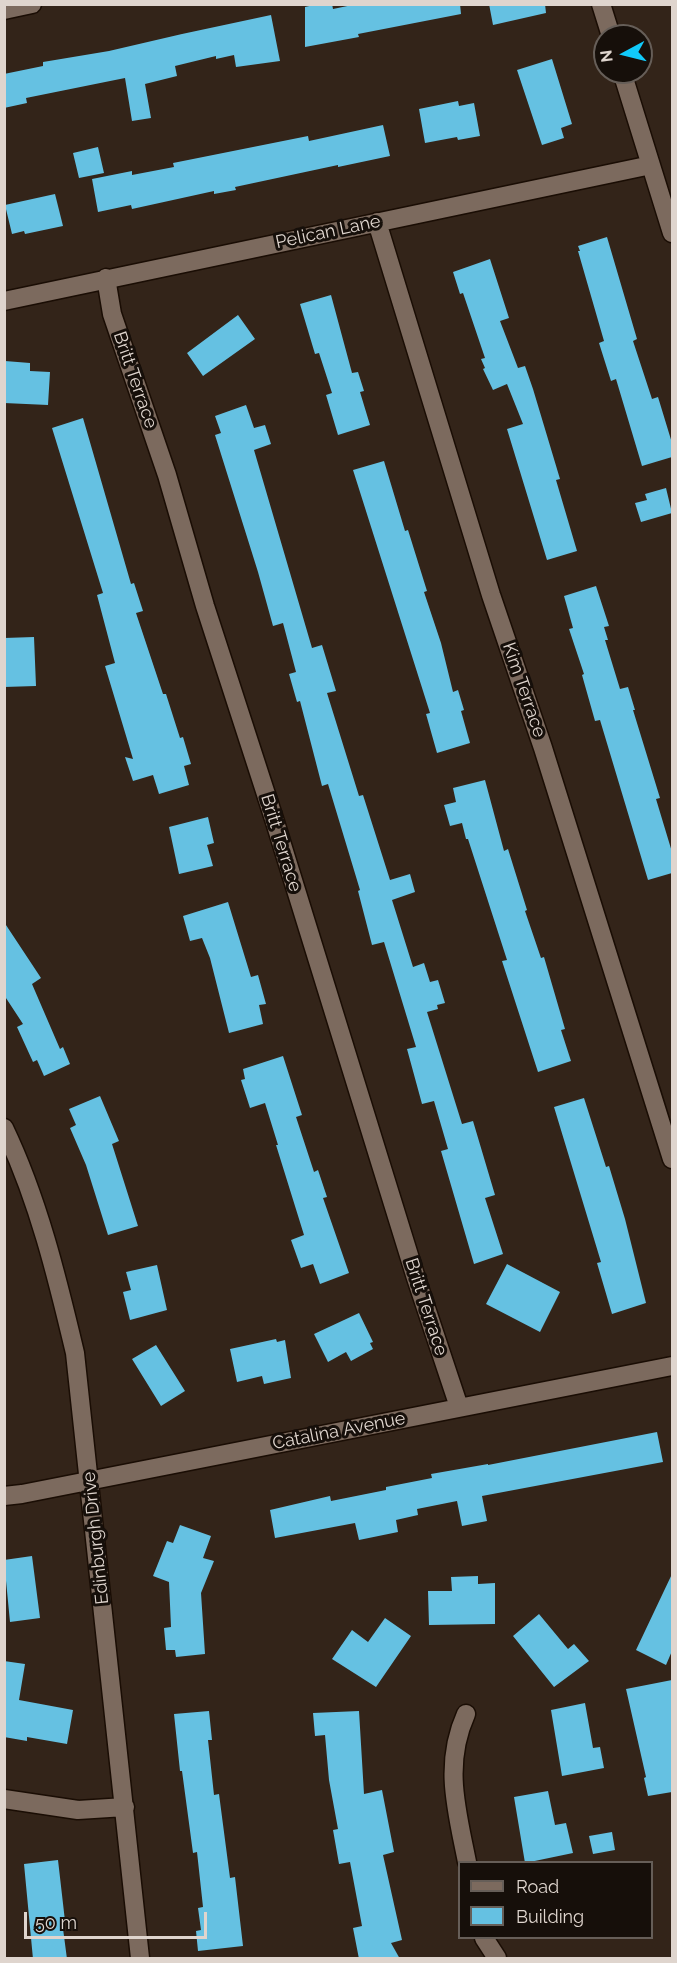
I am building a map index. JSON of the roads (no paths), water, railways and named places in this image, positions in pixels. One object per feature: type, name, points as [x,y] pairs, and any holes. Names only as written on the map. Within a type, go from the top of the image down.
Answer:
[{"type":"street","points":[[4,10],[32,4]]},
{"type":"street","points":[[601,4],[607,24]]},
{"type":"street","points":[[626,84],[672,233]]},
{"type":"street","name":"Pelican Lane","points":[[4,300],[651,165]]},
{"type":"street","name":"Kim Terrace","points":[[377,222],[491,595],[543,748],[672,1159]]},
{"type":"street","name":"Britt Terrace","points":[[105,278],[112,314],[167,475],[205,606],[275,822],[416,1278],[459,1407]]},
{"type":"street","name":"Edinburgh Drive","points":[[4,1128],[34,1202],[59,1283],[75,1353],[140,1959]]},
{"type":"street","name":"Catalina Avenue","points":[[4,1496],[672,1366]]},
{"type":"street","points":[[466,1714],[453,1758],[452,1787],[467,1861]]},
{"type":"street","points":[[4,1799],[78,1810],[124,1808]]},
{"type":"street","points":[[485,1939],[497,1959]]}]
